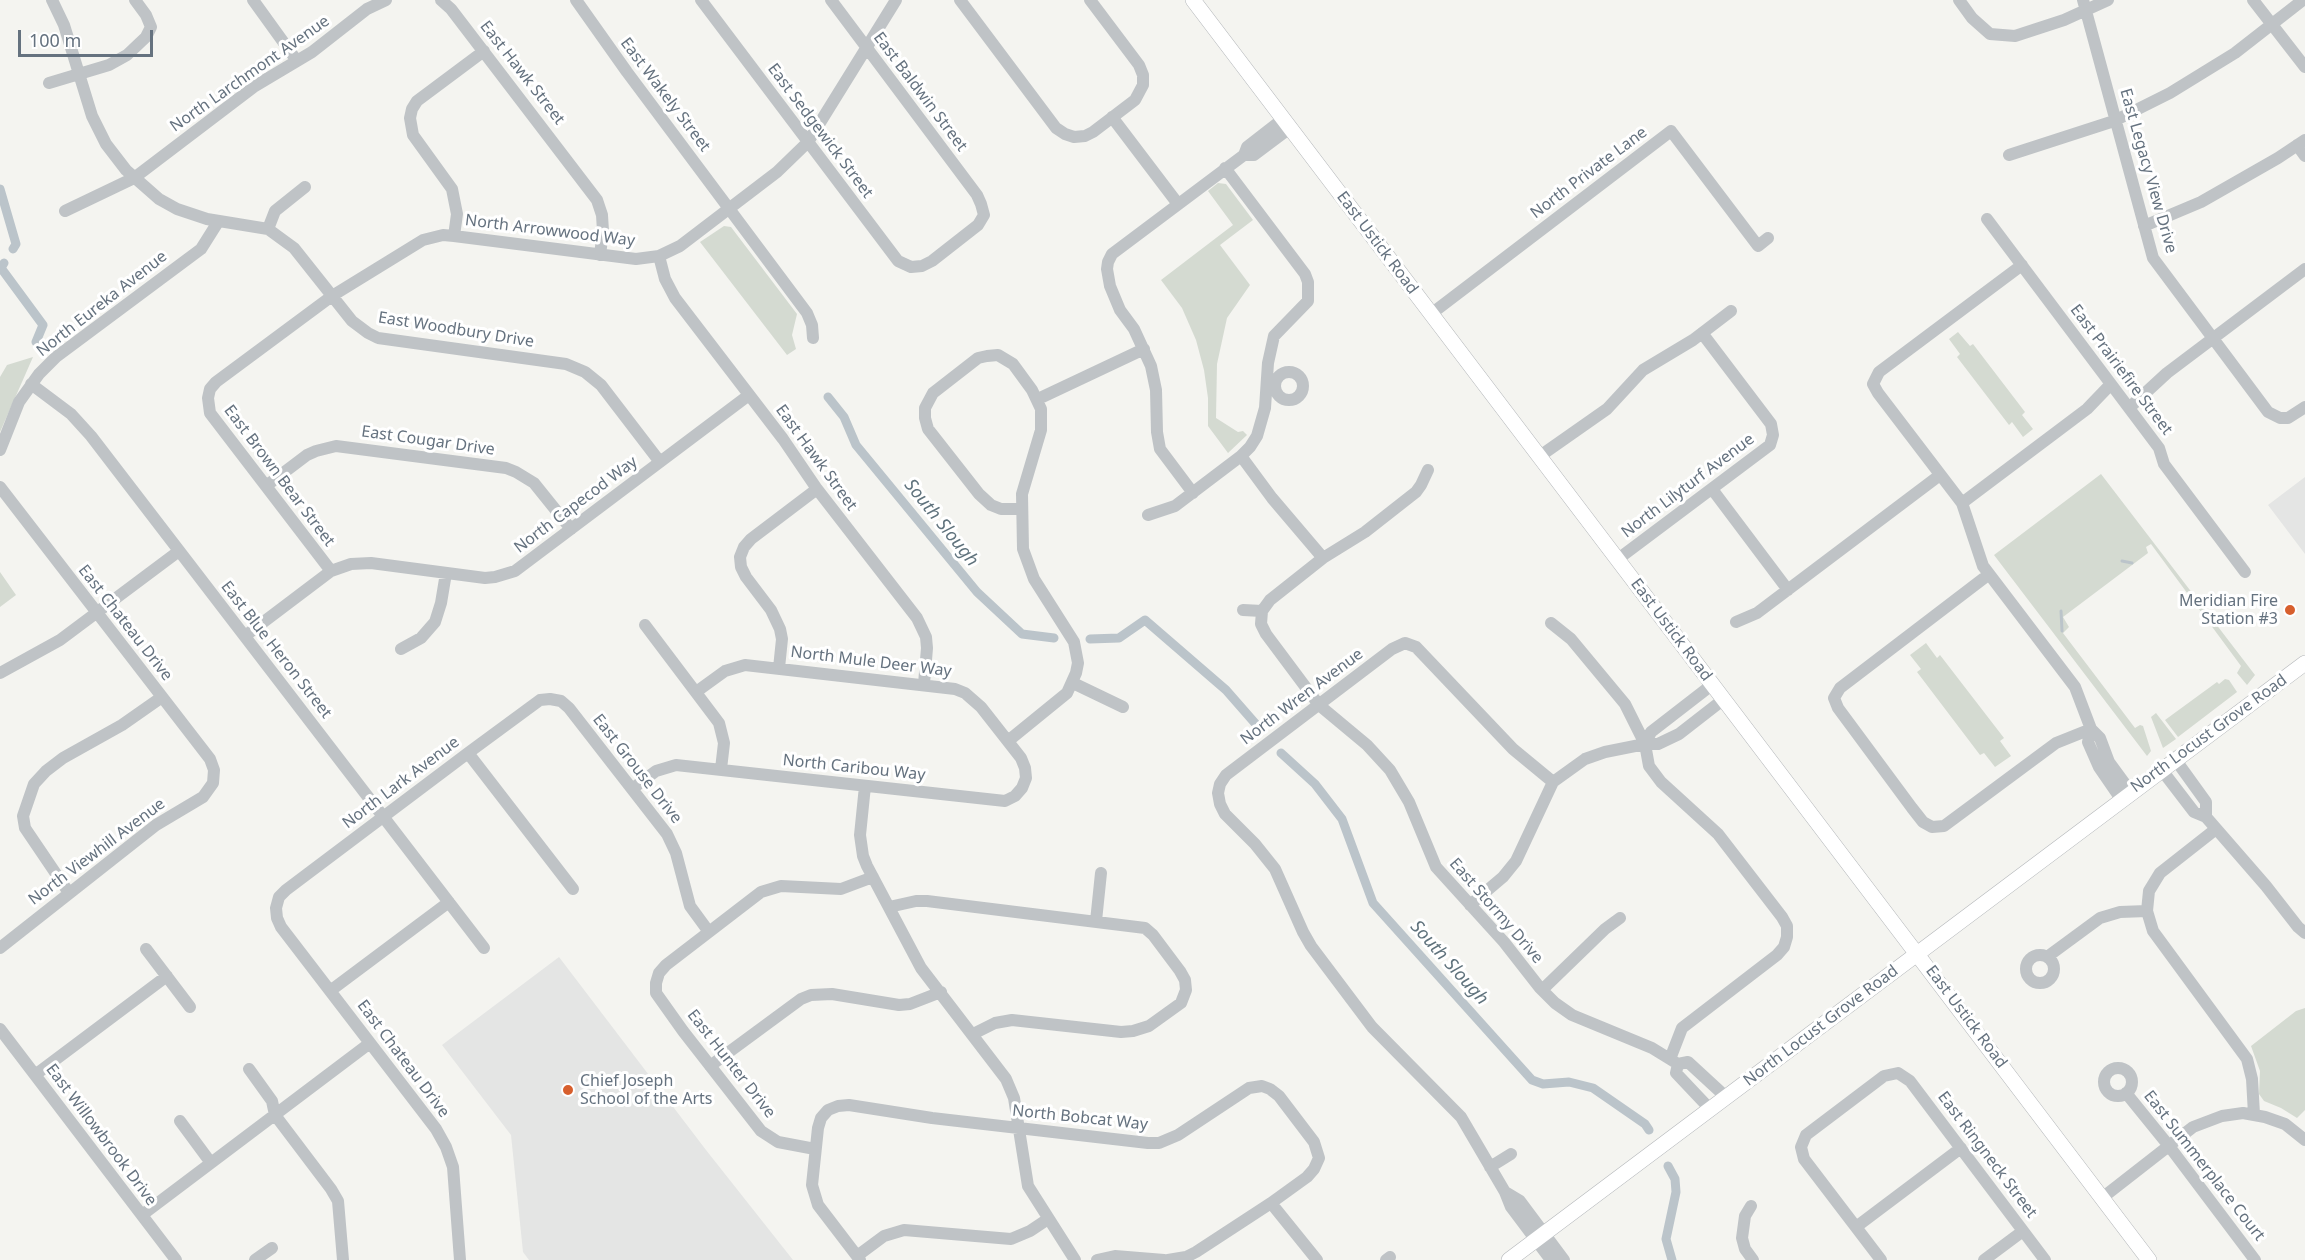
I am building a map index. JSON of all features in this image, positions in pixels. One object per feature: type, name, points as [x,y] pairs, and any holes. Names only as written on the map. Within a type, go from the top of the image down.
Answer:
[{"type":"main road","name":"East Ustick Road","points":[[1193,0],[2149,1260]]},
{"type":"main road","name":"North Locust Grove Road","points":[[1509,1260],[2305,663]]},
{"type":"street","name":"East Woodbury Drive","points":[[52,0],[64,25],[92,116],[106,144],[126,171],[159,199],[177,209],[218,222],[268,229],[294,248],[351,321],[378,338],[576,367],[601,385],[660,462]]},
{"type":"street","points":[[48,83],[118,60],[146,37],[151,27],[146,15],[135,0]]},
{"type":"street","points":[[253,0],[297,61]]},
{"type":"street","name":"North Larchmont Avenue","points":[[65,211],[134,178],[255,86],[297,61],[367,9],[386,0]]},
{"type":"street","name":"East Hawk Street","points":[[441,0],[451,9],[484,51],[597,200],[602,215],[603,231],[600,255]]},
{"type":"street","name":"East Wakely Street","points":[[576,0],[807,313],[812,325],[813,338]]},
{"type":"street","name":"East Sedgewick Street","points":[[701,0],[898,261],[911,267],[922,266]]},
{"type":"street","name":"East Baldwin Street","points":[[831,0],[977,195],[981,204],[984,215],[978,225],[932,261],[922,266]]},
{"type":"street","name":"North Arrowwood Way","points":[[208,398],[210,389],[216,382],[332,296],[423,240],[443,235],[636,259],[658,256],[680,246],[777,172],[808,142],[896,0]]},
{"type":"street","points":[[960,0],[1056,128],[1074,137],[1093,132],[1135,100],[1143,85],[1143,75],[1138,65],[1090,0]]},
{"type":"street","points":[[1959,0],[1972,18],[1990,34],[2015,36],[2041,29],[2084,5],[2108,0]]},
{"type":"street","points":[[2253,0],[2305,67]]},
{"type":"street","points":[[2009,155],[2114,121],[2188,82],[2273,26],[2303,0]]},
{"type":"street","name":"East Legacy View Drive","points":[[2084,5],[2153,258],[2264,407],[2280,418],[2294,416],[2305,407]]},
{"type":"street","points":[[454,236],[457,213],[452,189],[413,135],[410,118],[417,101],[484,51]]},
{"type":"street","points":[[1112,117],[1178,204]]},
{"type":"street","points":[[1193,492],[1160,449],[1156,432],[1156,390],[1151,366],[1134,329],[1120,310],[1110,286],[1108,262],[1112,254],[1244,155],[1247,147],[1287,123]]},
{"type":"street","name":"North Private Lane","points":[[1431,314],[1671,131],[1758,246],[1768,238]]},
{"type":"street","points":[[2144,226],[2201,202],[2302,147]]},
{"type":"street","points":[[1148,515],[1175,506],[1241,456],[1257,436],[1270,383],[1274,336],[1308,301],[1309,289],[1305,274],[1226,168]]},
{"type":"street","points":[[268,229],[275,211],[305,187]]},
{"type":"street","name":"East Prairiefire Street","points":[[1987,219],[2159,448],[2164,464],[2245,572]]},
{"type":"street","name":"North Eureka Avenue","points":[[0,450],[18,402],[56,357],[201,249],[218,222]]},
{"type":"street","name":"East Hawk Street","points":[[658,256],[669,288],[675,298],[923,627],[927,648],[924,684]]},
{"type":"street","points":[[2022,265],[1879,372],[1873,380],[1878,393],[1962,503],[1979,558],[1988,575],[2075,687],[2091,729],[2100,738],[2126,796]]},
{"type":"street","points":[[2129,408],[2167,373],[2305,269]]},
{"type":"street","points":[[1540,456],[1607,409],[1642,370],[1702,333],[1731,311]]},
{"type":"street","name":"North Lilyturf Avenue","points":[[1618,559],[1770,445],[1773,435],[1771,424],[1702,333]]},
{"type":"street","points":[[1038,399],[1144,349]]},
{"type":"street","points":[[1008,741],[1060,700],[1073,684],[1078,663],[1074,642],[1029,569],[1023,549],[1021,509],[1024,484],[1042,420],[1038,399],[1013,364],[998,355],[978,358],[933,393],[925,408],[928,429],[979,494],[991,505],[1001,509],[1021,509]]},
{"type":"street","name":"East Blue Heron Street","points":[[31,384],[81,424],[484,948]]},
{"type":"street","points":[[1962,503],[2086,409],[2111,384]]},
{"type":"street","name":"North Capecod Way","points":[[245,636],[331,571],[341,566],[361,562],[485,578],[505,575],[524,565],[749,395]]},
{"type":"street","name":"East Brown Bear Street","points":[[208,398],[210,413],[331,571]]},
{"type":"street","name":"East Cougar Drive","points":[[266,486],[307,455],[336,446],[506,468],[534,483],[571,529]]},
{"type":"street","points":[[1241,456],[1272,498],[1323,558]]},
{"type":"street","points":[[1243,610],[1263,611],[1270,600],[1323,558],[1365,532],[1416,492],[1428,470]]},
{"type":"street","points":[[1736,622],[1758,613],[1940,475]]},
{"type":"street","name":"East Chateau Drive","points":[[0,487],[210,759],[214,770],[213,783]]},
{"type":"street","points":[[779,668],[782,639],[780,629],[771,610],[741,567],[740,557],[744,547],[751,539],[817,489]]},
{"type":"street","points":[[1712,489],[1788,590]]},
{"type":"street","points":[[0,673],[60,640],[98,614],[179,551]]},
{"type":"street","points":[[401,649],[421,638],[435,622],[446,573]]},
{"type":"street","points":[[1988,575],[1840,688],[1834,698],[1838,708],[1923,822],[1932,826],[1944,826],[2056,743],[2091,729]]},
{"type":"street","name":"East Stormy Drive","points":[[1263,611],[1262,624],[1266,634],[1319,705],[1367,745],[1390,770],[1409,802],[1436,867],[1504,942],[1542,990],[1572,1015],[1652,1048],[1674,1061],[1688,1062],[1726,1097]]},
{"type":"street","points":[[1551,623],[1571,639],[1625,704],[1645,744],[1649,766],[1661,783],[1725,842],[1787,926],[1784,947],[1777,955],[1682,1028],[1674,1061],[1676,1073],[1710,1109]]},
{"type":"street","points":[[645,625],[719,723],[724,743],[722,769]]},
{"type":"street","name":"North Wren Avenue","points":[[1490,1167],[1461,1117],[1372,1026],[1311,945],[1275,869],[1255,844],[1225,814],[1218,793],[1220,784],[1226,775],[1392,649],[1405,643],[1416,647],[1513,749],[1553,782]]},
{"type":"street","name":"North Mule Deer Way","points":[[696,692],[725,671],[745,665],[924,684],[965,693],[981,706],[1008,741]]},
{"type":"street","points":[[1073,684],[1123,707]]},
{"type":"street","points":[[1645,744],[1651,732],[1713,684]]},
{"type":"street","points":[[69,893],[25,828],[23,816],[34,784],[63,758],[122,725],[162,698]]},
{"type":"street","name":"North Lark Avenue","points":[[271,907],[286,890],[540,700],[556,699]]},
{"type":"street","name":"East Grouse Drive","points":[[556,699],[569,708],[672,843],[690,906],[709,932]]},
{"type":"street","points":[[1470,905],[1503,877],[1516,861],[1553,782],[1585,759],[1605,752],[1645,744],[1658,744],[1679,734],[1724,699]]},
{"type":"street","name":"North Caribou Way","points":[[632,789],[656,771],[687,765],[1005,801],[1015,796],[1022,788],[1026,778],[1021,758],[1008,741]]},
{"type":"street","points":[[468,753],[573,889]]},
{"type":"street","points":[[2175,759],[2206,802],[2206,817]]},
{"type":"street","points":[[2161,769],[2194,812],[2206,817],[2305,933]]},
{"type":"street","name":"North Viewhill Avenue","points":[[0,948],[156,825],[203,797],[213,783]]},
{"type":"street","points":[[865,786],[860,825],[861,846],[873,877],[916,958],[1006,1079],[1014,1098],[1028,1186],[1075,1260]]},
{"type":"street","points":[[2216,829],[2160,873],[2149,891],[2147,911],[2153,931],[2247,1059],[2252,1079],[2254,1114]]},
{"type":"street","points":[[1096,921],[1101,873]]},
{"type":"street","points":[[709,932],[761,892],[771,888],[792,886],[842,889],[873,877]]},
{"type":"street","points":[[889,907],[927,901],[1144,928],[1153,935],[1185,980],[1186,990],[1181,1003],[1149,1026],[1133,1031],[1121,1032],[1012,1020],[995,1023],[973,1034]]},
{"type":"street","points":[[330,991],[449,902]]},
{"type":"street","name":"East Chateau Drive","points":[[271,907],[281,927],[436,1129],[446,1147],[453,1167],[460,1260]]},
{"type":"street","points":[[2047,957],[2100,918],[2120,912],[2147,911]]},
{"type":"street","points":[[1542,990],[1605,929],[1620,918]]},
{"type":"street","name":"East Hunter Drive","points":[[709,932],[659,973],[656,983],[657,993],[761,1131],[778,1142],[815,1149]]},
{"type":"street","points":[[146,949],[190,1007]]},
{"type":"street","points":[[35,1075],[167,976]]},
{"type":"street","points":[[710,1066],[801,999],[811,995],[832,994],[899,1005],[910,1004],[940,992]]},
{"type":"street","name":"East Willowbrook Drive","points":[[0,1029],[176,1260]]},
{"type":"street","points":[[142,1215],[370,1043]]},
{"type":"street","points":[[249,1069],[272,1101],[274,1115],[338,1201],[343,1260]]},
{"type":"street","name":"East Ringneck Street","points":[[1856,1227],[1803,1159],[1801,1147],[1806,1135],[1884,1076],[1899,1073],[1910,1081],[2045,1260]]},
{"type":"street","name":"North Bobcat Way","points":[[815,1149],[821,1118],[828,1110],[849,1105],[932,1118],[1159,1143],[1178,1135],[1249,1088],[1262,1086],[1279,1096],[1314,1142],[1319,1158],[1307,1177],[1271,1203]]},
{"type":"street","name":"East Summerplace Court","points":[[2126,1093],[2255,1260]]},
{"type":"street","points":[[2102,1198],[2193,1128],[2212,1118],[2232,1114],[2254,1114],[2284,1124],[2305,1140]]},
{"type":"street","points":[[180,1121],[211,1163]]},
{"type":"street","points":[[1881,1260],[1856,1227],[1960,1148]]},
{"type":"street","points":[[815,1149],[812,1174],[814,1195],[818,1205],[859,1258],[884,1236],[904,1230],[1011,1239],[1021,1236],[1048,1219]]},
{"type":"street","points":[[1511,1154],[1490,1167],[1505,1192],[1520,1201],[1551,1260]]},
{"type":"street","points":[[1097,1260],[1115,1256],[1166,1260],[1186,1257],[1271,1203],[1317,1260]]},
{"type":"street","points":[[1751,1206],[1742,1227],[1742,1238],[1745,1249],[1753,1260]]},
{"type":"street","points":[[1984,1260],[2023,1231]]},
{"type":"street","points":[[1540,1237],[1564,1260]]},
{"type":"street","points":[[255,1260],[272,1248]]},
{"type":"shaded area","points":[[1218,183],[1226,184],[1253,220],[1220,245],[1250,285],[1227,318],[1217,364],[1216,418],[1247,435],[1228,453],[1208,426],[1208,398],[1196,340],[1182,308],[1161,280],[1233,225],[1208,191]]},
{"type":"shaded area","points":[[724,226],[731,227],[797,314],[792,335],[796,349],[787,355],[700,242]]},
{"type":"shaded area","points":[[1958,332],[1970,346],[1973,344],[2025,412],[2022,415],[2033,429],[2023,437],[2012,422],[2009,425],[1957,357],[1960,354],[1949,339]]},
{"type":"shaded area","points":[[33,357],[0,432],[0,377],[7,365]]},
{"type":"shaded area","points":[[2101,474],[2255,675],[2247,685],[2237,673],[2241,666],[2151,544],[2146,547],[2148,553],[2063,617],[2069,627],[2063,633],[2135,728],[2143,726],[2151,751],[2147,756],[1994,555]]},
{"type":"shaded area","points":[[2305,477],[2305,554],[2268,505]]},
{"type":"shaded area","points":[[0,572],[16,595],[0,607]]},
{"type":"shaded area","points":[[1926,643],[1937,658],[1940,655],[2004,738],[2000,741],[2011,756],[1995,767],[1984,753],[1980,755],[1917,672],[1921,669],[1910,655]]},
{"type":"shaded area","points":[[2225,679],[2229,680],[2237,692],[2178,737],[2165,720],[2217,682],[2219,684]]},
{"type":"shaded area","points":[[2156,713],[2176,739],[2163,748],[2151,717]]},
{"type":"shaded area","name":"Chief Joseph School of the Arts","points":[[559,957],[793,1260],[529,1260],[523,1252],[511,1135],[442,1045]]},
{"type":"shaded area","points":[[2305,1008],[2305,1110],[2297,1118],[2264,1101],[2259,1094],[2260,1071],[2251,1046],[2296,1011]]},
{"type":"waterway","points":[[0,189],[16,244],[13,249]]},
{"type":"waterway","points":[[4,263],[1,268],[43,325],[36,342]]},
{"type":"waterway","name":"South Slough","points":[[828,397],[844,417],[856,445],[977,592],[1022,634],[1054,638]]},
{"type":"waterway","points":[[2122,561],[2132,563]]},
{"type":"waterway","points":[[2061,611],[2062,631]]},
{"type":"waterway","name":"South Slough","points":[[1090,639],[1119,638],[1145,620],[1226,690],[1261,730]]},
{"type":"waterway","name":"South Slough","points":[[1281,753],[1315,784],[1342,819],[1373,903],[1532,1080],[1543,1084],[1569,1082],[1593,1088],[1645,1124],[1649,1130]]},
{"type":"waterway","name":"South Slough","points":[[1668,1166],[1675,1179],[1676,1192],[1666,1239],[1672,1260]]},
{"type":"place","name":"Meridian Fire Station #3","points":[[2290,610]]},
{"type":"place","name":"Chief Joseph School of the Arts","points":[[568,1090]]}]
